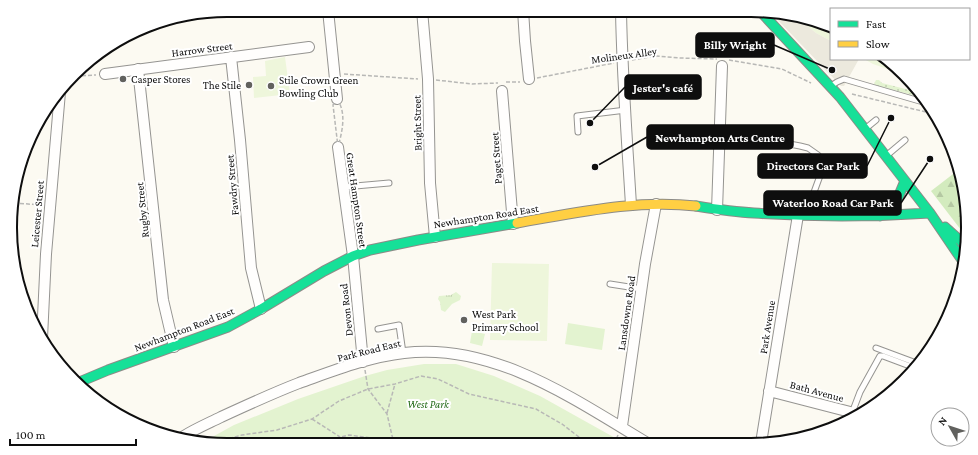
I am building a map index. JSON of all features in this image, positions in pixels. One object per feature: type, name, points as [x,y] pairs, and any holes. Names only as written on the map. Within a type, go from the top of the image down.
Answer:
[{"type":"street","points":[[329,17],[337,99]]},
{"type":"street","name":"Bright Street","points":[[423,17],[428,79],[430,183],[435,237]]},
{"type":"street","points":[[523,17],[529,80]]},
{"type":"street","points":[[621,17],[622,61],[631,205]]},
{"type":"street","points":[[766,17],[840,97],[930,213],[959,255]]},
{"type":"street","name":"Harrow Street","points":[[104,74],[309,47]]},
{"type":"street","name":"Fawdry Street","points":[[231,58],[251,268],[261,310]]},
{"type":"street","points":[[717,210],[724,62]]},
{"type":"street","name":"Rugby Street","points":[[138,69],[156,222],[163,300],[174,347]]},
{"type":"street","name":"Paget Street","points":[[502,91],[513,224]]},
{"type":"street","name":"Leicester Street","points":[[42,328],[46,254],[59,100]]},
{"type":"street","name":"Great Hampton Street","points":[[338,147],[353,256]]},
{"type":"street","points":[[880,216],[897,200],[905,181]]},
{"type":"street","name":"Lansdowne Road","points":[[622,426],[656,204]]},
{"type":"street","name":"Newhampton Road East","points":[[83,380],[228,327],[261,310],[324,271],[353,256],[377,249],[435,237],[631,205],[684,205],[717,210],[802,215],[880,216],[930,213]]},
{"type":"street","points":[[930,213],[961,241]]},
{"type":"street","name":"Park Avenue","points":[[762,438],[769,391],[802,215]]},
{"type":"street","name":"Devon Road","points":[[353,256],[363,362]]},
{"type":"street","name":"Park Road East","points":[[188,434],[239,408],[330,372],[363,362],[403,353],[442,351],[488,360],[514,370],[538,381],[622,426],[640,438]]},
{"type":"street","name":"Bath Avenue","points":[[769,391],[852,412]]},
{"type":"lane","points":[[831,87],[844,79],[919,101]]},
{"type":"lane","points":[[578,132],[577,116],[626,110]]},
{"type":"lane","points":[[864,129],[876,120]]},
{"type":"lane","points":[[885,156],[905,140]]},
{"type":"lane","points":[[779,142],[808,148],[818,155],[822,162],[821,173],[802,215]]},
{"type":"lane","points":[[344,187],[389,183]]},
{"type":"lane","points":[[610,284],[642,289]]},
{"type":"lane","points":[[378,329],[399,326],[403,353]]},
{"type":"lane","points":[[876,348],[913,362]]},
{"type":"lane","points":[[856,410],[860,392],[880,356],[909,366]]},
{"type":"path","name":"Molineux Alley","points":[[334,74],[428,79],[472,84],[523,82],[622,61],[655,56],[782,69],[814,84]]},
{"type":"path","points":[[82,76],[104,74]]},
{"type":"path","points":[[840,97],[846,92],[927,112]]},
{"type":"path","points":[[337,99],[341,105],[343,129],[338,147],[333,105],[337,99]]},
{"type":"path","points":[[19,203],[50,206]]},
{"type":"path","points":[[363,362],[368,389],[387,414],[393,438]]},
{"type":"path","points":[[231,438],[277,430],[312,419],[339,401],[368,389],[395,384],[421,376],[438,379],[469,394],[536,408],[562,424],[580,438]]},
{"type":"path","points":[[387,414],[395,384]]},
{"type":"path","points":[[312,419],[340,436]]},
{"type":"path","points":[[333,438],[349,435],[372,438]]},
{"type":"green space","points":[[805,24],[830,33],[830,40],[816,33]]},
{"type":"green space","name":"Stile Crown Green Bowling Club","points":[[285,57],[290,94],[254,98],[253,77],[266,76],[265,61]]},
{"type":"green space","points":[[866,60],[879,60],[890,70]]},
{"type":"green space","points":[[876,80],[879,80],[882,83],[910,90],[915,96],[875,85]]},
{"type":"green space","points":[[954,173],[961,214],[961,230],[931,191]]},
{"type":"green space","points":[[492,263],[549,264],[547,341],[490,340]]},
{"type":"green space","points":[[456,292],[461,296],[460,300],[452,304],[445,312],[441,310],[438,299],[439,296],[451,295]]},
{"type":"green space","points":[[568,323],[605,329],[602,350],[565,344]]},
{"type":"green space","points":[[472,331],[485,334],[482,346],[470,343]]},
{"type":"green space","name":"West Park","points":[[424,364],[456,364],[494,376],[540,396],[615,438],[211,438],[234,425],[298,399],[387,370]]},
{"type":"shaded area","points":[[777,19],[805,24],[816,33],[830,40],[830,60],[858,60],[844,86],[841,86]]},
{"type":"traffic: fast","points":[[766,17],[840,97],[930,213],[959,255]]},
{"type":"traffic: fast","points":[[880,216],[897,200],[905,181]]},
{"type":"traffic: fast","points":[[696,206],[740,212],[820,216],[930,213]]},
{"type":"traffic: fast","points":[[83,380],[228,327],[324,271],[353,256],[370,250],[418,240],[517,223]]},
{"type":"traffic: fast","points":[[945,227],[961,241]]},
{"type":"traffic: slow","points":[[517,223],[606,208],[651,204],[696,206]]},
{"type":"place","name":"Billy Wright","points":[[832,70]]},
{"type":"place","name":"Casper Stores","points":[[123,79]]},
{"type":"place","name":"The Stile","points":[[249,85]]},
{"type":"place","name":"Stile Crown Green Bowling Club","points":[[271,86]]},
{"type":"place","name":"Directors Car Park","points":[[891,118]]},
{"type":"place","name":"Jester's café","points":[[590,123]]},
{"type":"place","name":"Waterloo Road Car Park","points":[[930,159]]},
{"type":"place","name":"Newhampton Arts Centre","points":[[595,167]]},
{"type":"place","name":"West Park Primary School","points":[[464,320]]}]
